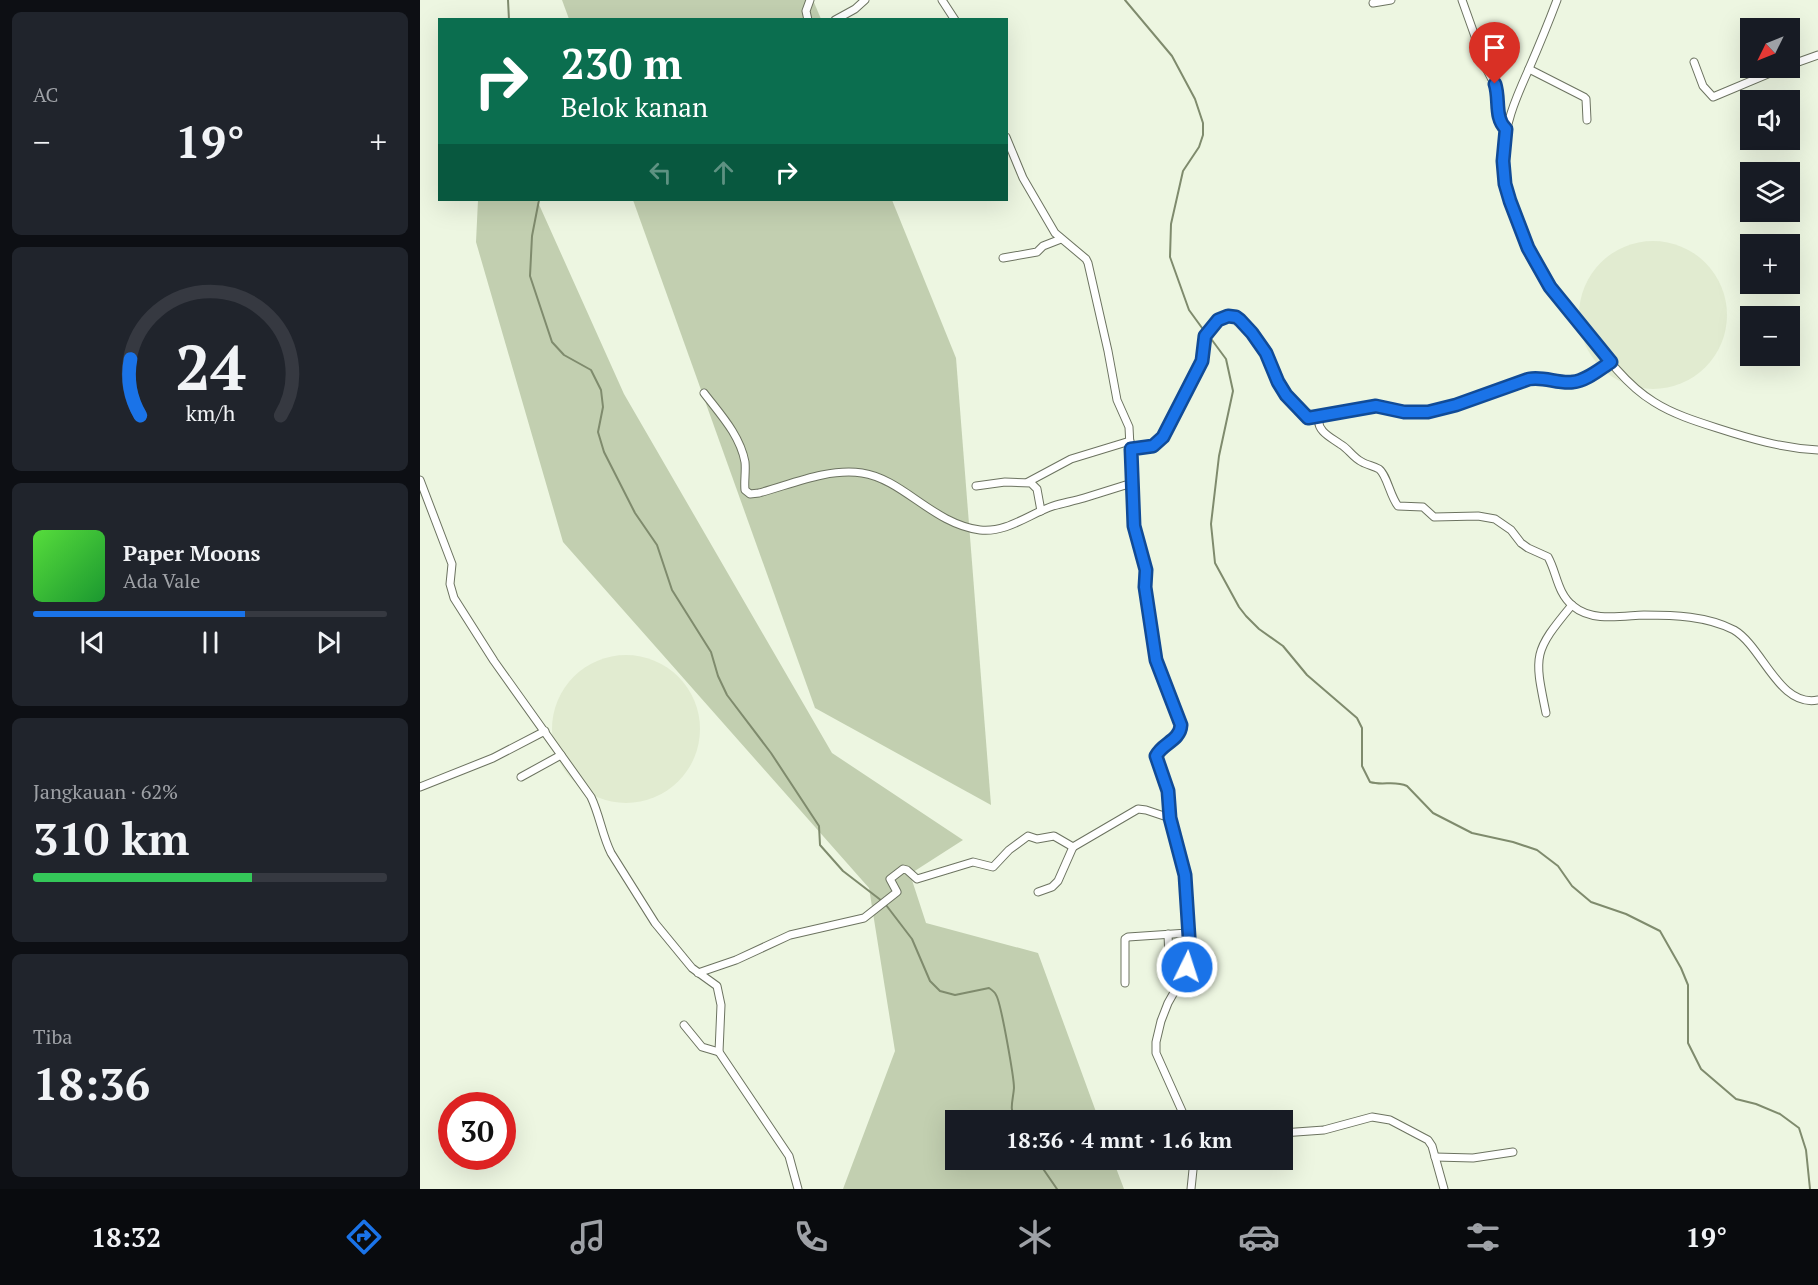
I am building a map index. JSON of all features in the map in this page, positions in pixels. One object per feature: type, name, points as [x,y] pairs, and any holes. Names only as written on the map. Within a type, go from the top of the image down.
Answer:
[{"type":"street","points":[[808,18],[806,11],[810,0]]},
{"type":"street","points":[[839,18],[865,0]]},
{"type":"street","points":[[942,0],[954,18]]},
{"type":"street","points":[[1373,3],[1391,0]]},
{"type":"street","points":[[1462,0],[1483,60],[1497,89],[1499,117],[1506,129]]},
{"type":"street","points":[[1557,0],[1517,94],[1506,129],[1503,161],[1505,184],[1510,201],[1528,248],[1550,287],[1623,376],[1647,398],[1681,416],[1759,442],[1779,447],[1818,450]]},
{"type":"street","points":[[1800,61],[1818,55]]},
{"type":"street","points":[[1694,62],[1703,86],[1713,97],[1758,78]]},
{"type":"street","points":[[1529,69],[1584,97],[1587,120]]},
{"type":"street","points":[[1010,159],[1061,239],[1088,262],[1115,393],[1128,422],[1134,526],[1146,570],[1145,587],[1156,660],[1181,725],[1178,735],[1159,750],[1156,756],[1168,791],[1170,818],[1185,875],[1189,960],[1185,973],[1165,1010],[1155,1049],[1158,1062],[1181,1110]]},
{"type":"street","points":[[1003,258],[1037,252],[1043,246],[1061,239]]},
{"type":"street","points":[[1131,449],[1153,446],[1163,437],[1202,361],[1207,334],[1218,320],[1224,317],[1233,316],[1240,320],[1266,353],[1286,395],[1308,418],[1376,406],[1409,412],[1437,410],[1529,379],[1545,378],[1574,382],[1611,362]]},
{"type":"street","points":[[704,393],[731,429],[741,448],[746,469],[745,490],[750,494],[825,474],[851,472],[881,478],[947,520],[980,530],[1006,527],[1041,511],[1132,483]]},
{"type":"street","points":[[1319,417],[1319,427],[1333,442],[1340,443],[1362,463],[1380,470],[1398,506],[1423,507],[1434,517],[1478,516],[1495,519],[1504,524],[1527,548],[1548,557],[1558,587],[1572,605],[1594,616],[1687,616],[1724,626],[1746,640],[1790,693],[1804,701],[1818,700]]},
{"type":"street","points":[[976,486],[1028,482],[1071,459],[1130,441]]},
{"type":"street","points":[[420,480],[452,564],[450,584],[454,598],[494,661],[591,797],[599,814],[606,842],[622,873],[655,923],[698,973],[715,983],[720,994],[719,1052],[789,1156],[798,1189]]},
{"type":"street","points":[[1028,482],[1036,489],[1041,511]]},
{"type":"street","points":[[1546,713],[1538,675],[1539,654],[1551,630],[1572,605]]},
{"type":"street","points":[[420,787],[493,758],[545,731]]},
{"type":"street","points":[[521,777],[561,755]]},
{"type":"street","points":[[1038,892],[1052,887],[1058,881],[1072,847],[1138,809],[1170,818]]},
{"type":"street","points":[[698,973],[736,960],[790,935],[864,918],[897,890],[890,879],[903,870],[907,870],[917,879],[974,862],[993,867],[1009,850],[1028,837],[1054,836],[1072,847]]},
{"type":"street","points":[[1125,983],[1125,939],[1188,933]]},
{"type":"street","points":[[1168,934],[1169,959]]},
{"type":"street","points":[[684,1025],[702,1047],[719,1052]]},
{"type":"street","points":[[1293,1132],[1324,1130],[1365,1118],[1377,1117],[1390,1120],[1428,1140],[1444,1189]]},
{"type":"street","points":[[1435,1157],[1473,1158],[1513,1152]]},
{"type":"street","points":[[1191,1189],[1193,1170]]},
{"type":"shaded area","points":[[562,0],[813,0],[821,18],[569,18]]},
{"type":"shaded area","points":[[478,201],[537,201],[624,394],[832,753],[963,840],[910,874],[926,923],[1038,953],[1095,1110],[945,1110],[945,1170],[1117,1170],[1124,1189],[843,1189],[895,1051],[869,888],[563,542],[476,242]]},
{"type":"shaded area","points":[[633,201],[892,201],[956,358],[991,805],[815,708]]},
{"type":"shaded area","points":[[1653,241],[1681,247],[1705,263],[1721,287],[1727,315],[1721,343],[1705,367],[1681,383],[1653,389],[1625,383],[1601,367],[1585,343],[1579,315],[1585,287],[1601,263],[1625,247]]},
{"type":"shaded area","points":[[626,655],[654,661],[678,677],[694,701],[700,729],[694,757],[678,781],[654,797],[626,803],[598,797],[574,781],[558,757],[552,729],[558,701],[574,677],[598,661]]},
{"type":"waterway","points":[[508,0],[509,18]]},
{"type":"waterway","points":[[1125,0],[1172,56],[1195,99],[1203,123],[1203,135],[1199,147],[1183,171],[1171,224],[1170,257],[1189,310],[1205,332]]},
{"type":"waterway","points":[[539,201],[532,236],[530,276],[552,342],[564,355],[591,370],[601,390],[603,407],[598,432],[604,452],[635,513],[657,545],[672,590],[711,652],[718,676],[727,695],[771,753],[819,826],[820,845],[843,871],[882,901]]},
{"type":"waterway","points":[[1209,336],[1226,359],[1233,391],[1219,456],[1211,524],[1215,563],[1239,607],[1259,629],[1283,646],[1307,675],[1357,718],[1362,728],[1362,766],[1370,782],[1398,783],[1407,786],[1433,813],[1472,833],[1537,850],[1558,866],[1572,886],[1591,902],[1626,914],[1660,931],[1688,985],[1688,1043],[1701,1069],[1736,1099],[1780,1114],[1799,1128],[1806,1150],[1810,1189]]},
{"type":"waterway","points":[[886,905],[912,939],[930,981],[940,991],[955,995],[989,988],[996,994],[1012,1070],[1014,1088],[1012,1110]]},
{"type":"waterway","points":[[1044,1170],[1057,1189]]},
{"type":"route","points":[[1187,967],[1190,952],[1186,904],[1187,886],[1170,818],[1168,791],[1156,756],[1159,750],[1178,735],[1181,725],[1160,676],[1156,660],[1145,587],[1146,570],[1134,526],[1131,449],[1153,446],[1160,442],[1202,361],[1205,336],[1218,320],[1228,316],[1240,320],[1261,344],[1286,395],[1308,418],[1376,406],[1385,406],[1404,412],[1428,412],[1456,405],[1529,379],[1545,378],[1570,383],[1578,381],[1611,362],[1550,287],[1528,248],[1505,184],[1503,161],[1506,129],[1499,117],[1495,84]]}]
